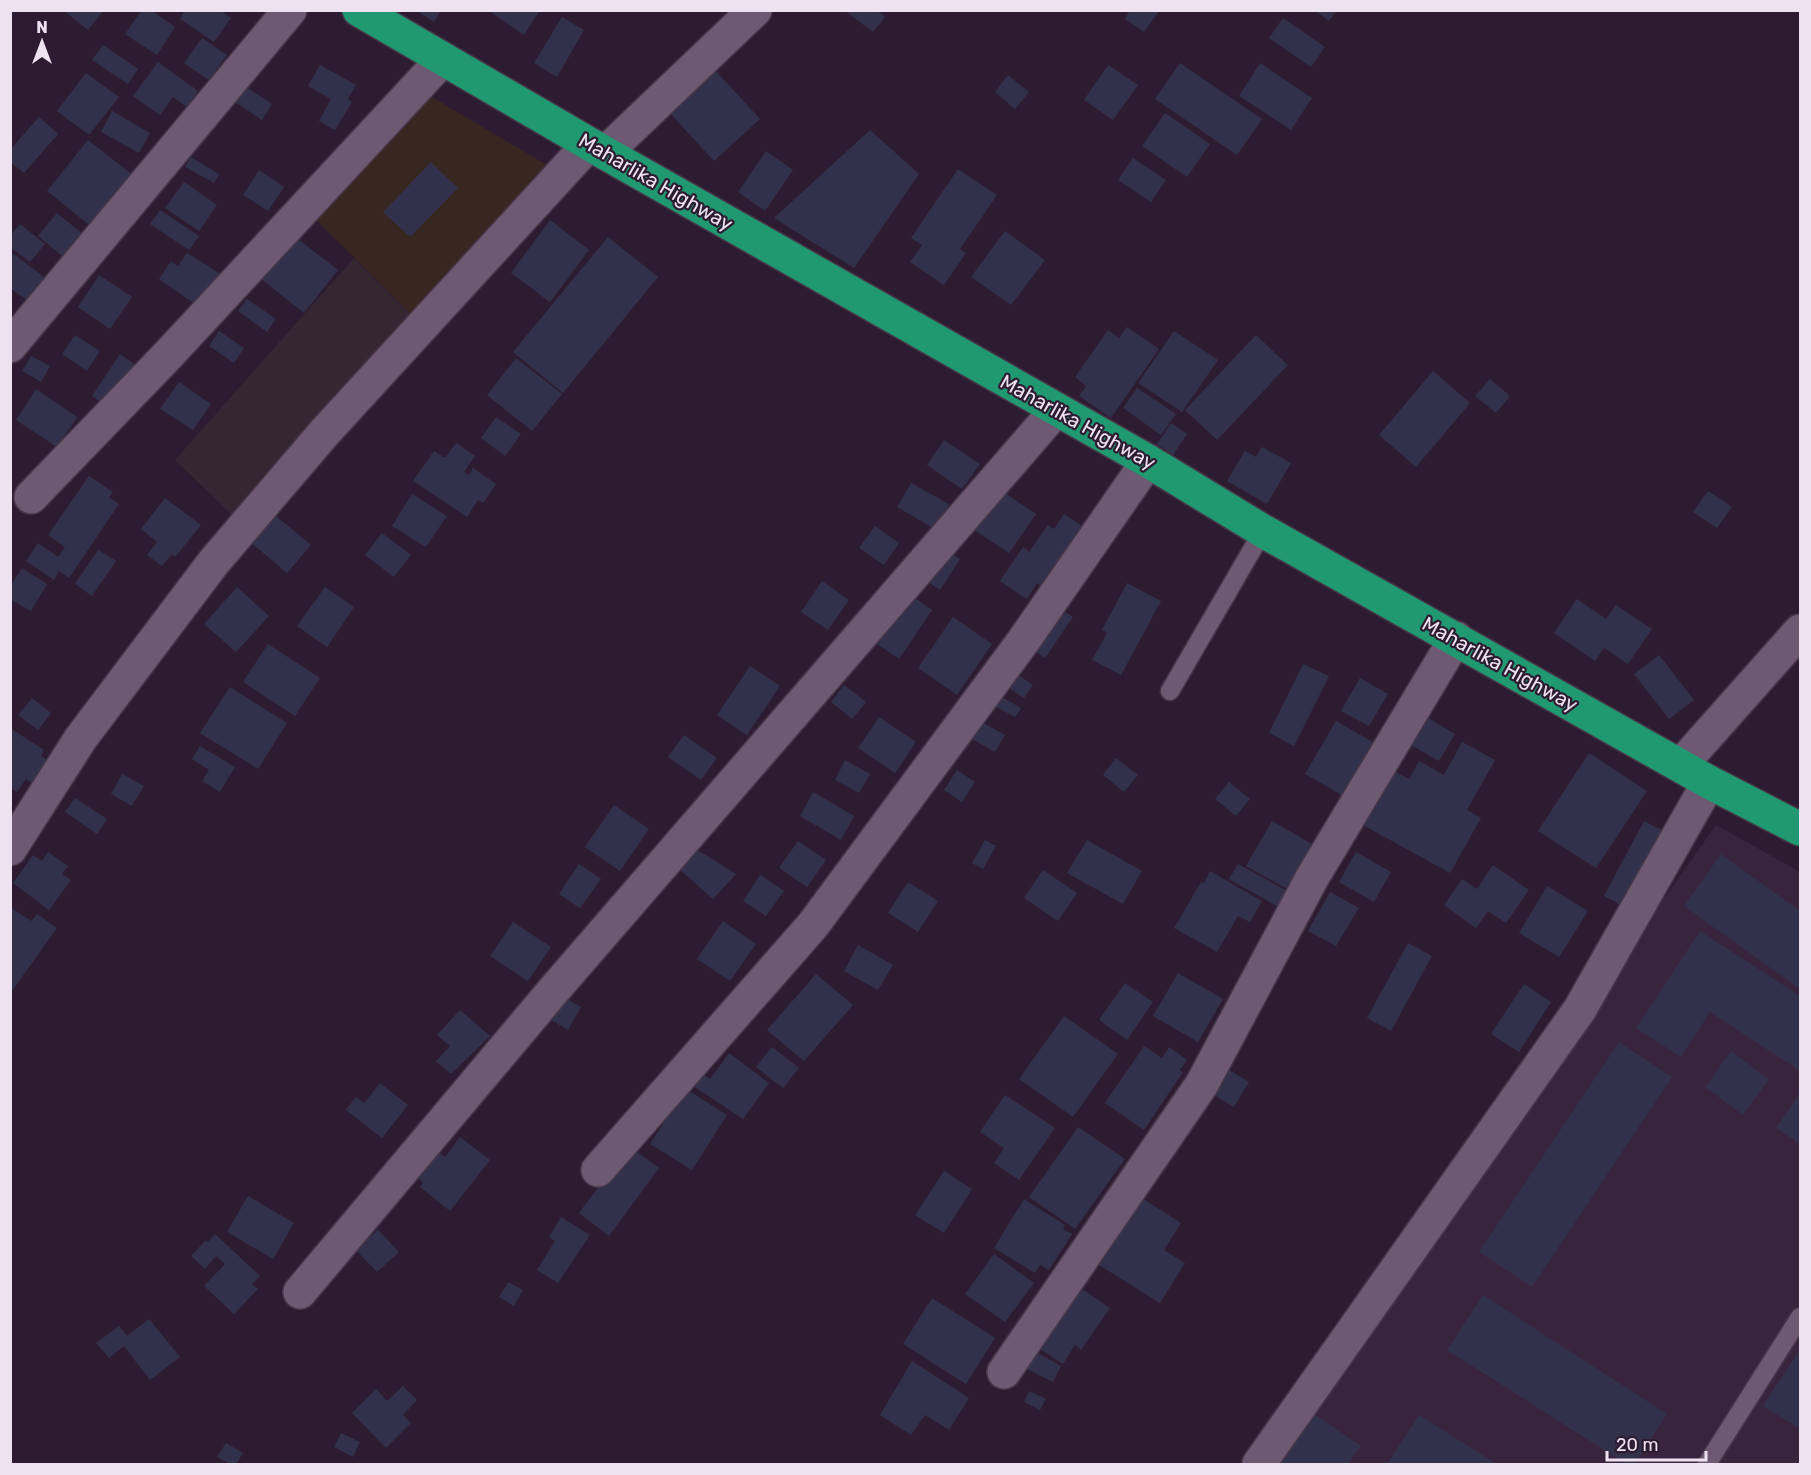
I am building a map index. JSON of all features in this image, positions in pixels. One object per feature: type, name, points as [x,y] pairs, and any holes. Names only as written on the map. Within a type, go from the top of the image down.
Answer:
[{"type":"highway","name":"Maharlika Highway","points":[[359,10],[597,148],[1149,461],[1263,531],[1709,782],[1800,830]]},
{"type":"street","points":[[10,346],[290,10]]},
{"type":"street","points":[[10,849],[81,738],[235,536],[324,433],[597,148],[755,10]]},
{"type":"street","points":[[31,497],[152,371],[443,59]]},
{"type":"street","points":[[300,1292],[553,990],[1056,410]]},
{"type":"street","points":[[598,1170],[813,925],[1024,640],[1149,461]]},
{"type":"street","points":[[1681,765],[1800,631]]},
{"type":"street","points":[[1004,1372],[1202,1084],[1312,878],[1456,638]]},
{"type":"street","points":[[1259,1464],[1581,1008],[1709,782]]},
{"type":"lane","points":[[1170,691],[1263,531]]},
{"type":"lane","points":[[1707,1464],[1800,1317]]},
{"type":"shaded area","points":[[425,93],[557,171],[418,321],[308,212]]},
{"type":"shaded area","points":[[354,258],[418,321],[235,518],[175,460]]},
{"type":"shaded area","points":[[1716,825],[1800,872],[1800,1464],[1266,1464]]},
{"type":"building","points":[[63,10],[104,10],[88,30]]},
{"type":"building","points":[[142,10],[151,10],[175,27],[157,55],[125,34]]},
{"type":"building","points":[[185,10],[220,10],[231,18],[214,42],[180,19]]},
{"type":"building","points":[[416,10],[441,10],[434,22]]},
{"type":"building","points":[[488,10],[540,10],[524,35]]},
{"type":"building","points":[[844,10],[877,10],[885,17],[873,32]]},
{"type":"building","points":[[1130,10],[1160,10],[1144,32],[1125,19]]},
{"type":"building","points":[[1314,10],[1337,10],[1329,21]]},
{"type":"building","points":[[562,17],[584,30],[557,77],[534,63]]},
{"type":"building","points":[[1283,18],[1325,47],[1311,67],[1269,38]]},
{"type":"building","points":[[202,38],[227,55],[209,80],[184,63]]},
{"type":"building","points":[[103,45],[138,69],[128,84],[92,60]]},
{"type":"building","points":[[158,62],[198,91],[187,107],[173,97],[160,115],[133,96]]},
{"type":"building","points":[[1180,63],[1262,119],[1237,155],[1155,99]]},
{"type":"building","points":[[1260,63],[1312,98],[1291,130],[1239,96]]},
{"type":"building","points":[[320,65],[356,85],[348,99],[352,102],[335,130],[319,121],[331,99],[308,86]]},
{"type":"building","points":[[1108,65],[1138,85],[1113,120],[1084,100]]},
{"type":"building","points":[[713,68],[760,119],[714,161],[667,110]]},
{"type":"building","points":[[86,73],[119,97],[89,135],[57,111]]},
{"type":"building","points":[[1008,75],[1029,92],[1015,109],[995,92]]},
{"type":"building","points":[[243,85],[272,104],[262,120],[233,101]]},
{"type":"building","points":[[112,111],[150,133],[139,153],[101,132]]},
{"type":"building","points":[[1165,113],[1210,144],[1187,177],[1142,146]]},
{"type":"building","points":[[39,117],[58,134],[24,173],[10,162],[10,150]]},
{"type":"building","points":[[870,130],[919,174],[854,268],[774,218]]},
{"type":"building","points":[[88,140],[134,176],[93,228],[47,191]]},
{"type":"building","points":[[766,151],[793,170],[765,211],[738,192]]},
{"type":"building","points":[[191,157],[219,174],[214,183],[185,167]]},
{"type":"building","points":[[1133,158],[1166,180],[1151,202],[1118,180]]},
{"type":"building","points":[[431,162],[458,188],[410,237],[383,212]]},
{"type":"building","points":[[958,169],[997,195],[960,249],[966,253],[944,285],[910,262],[922,245],[911,238]]},
{"type":"building","points":[[259,170],[284,187],[268,211],[243,195]]},
{"type":"building","points":[[184,182],[217,205],[199,231],[165,208]]},
{"type":"building","points":[[160,210],[199,236],[189,250],[150,224]]},
{"type":"building","points":[[57,213],[90,240],[71,263],[38,236]]},
{"type":"building","points":[[550,220],[589,250],[550,302],[511,273]]},
{"type":"building","points":[[20,224],[45,244],[30,262],[10,247],[10,236]]},
{"type":"building","points":[[1005,231],[1045,260],[1011,305],[971,277]]},
{"type":"building","points":[[289,232],[338,270],[304,313],[255,274]]},
{"type":"building","points":[[608,237],[658,277],[563,393],[513,352]]},
{"type":"building","points":[[187,253],[221,274],[199,307],[159,279],[171,261],[178,266]]},
{"type":"building","points":[[14,254],[45,278],[28,301],[10,288],[10,258]]},
{"type":"building","points":[[99,275],[132,297],[110,329],[78,307]]},
{"type":"building","points":[[247,299],[276,319],[267,332],[238,311]]},
{"type":"building","points":[[1127,327],[1159,349],[1111,418],[1079,396],[1086,386],[1075,377],[1108,330],[1119,338]]},
{"type":"building","points":[[219,331],[244,348],[234,363],[209,346]]},
{"type":"building","points":[[1174,331],[1218,360],[1182,412],[1138,383]]},
{"type":"building","points":[[75,335],[100,351],[87,371],[62,354]]},
{"type":"building","points":[[1256,335],[1288,365],[1217,440],[1185,410]]},
{"type":"building","points":[[120,354],[137,366],[109,408],[92,396]]},
{"type":"building","points":[[31,356],[50,366],[41,382],[22,371]]},
{"type":"building","points":[[516,358],[562,394],[532,431],[487,395]]},
{"type":"building","points":[[1433,371],[1470,403],[1416,467],[1379,435]]},
{"type":"building","points":[[1490,379],[1510,396],[1496,413],[1475,396]]},
{"type":"building","points":[[179,382],[211,404],[193,430],[160,409]]},
{"type":"building","points":[[1137,388],[1176,414],[1161,435],[1123,408]]},
{"type":"building","points":[[36,389],[77,417],[57,447],[16,420]]},
{"type":"building","points":[[496,417],[521,434],[505,456],[481,438]]},
{"type":"building","points":[[1171,423],[1187,434],[1173,455],[1157,444]]},
{"type":"building","points":[[944,440],[980,464],[962,489],[927,465]]},
{"type":"building","points":[[456,443],[475,456],[464,472],[469,475],[473,468],[496,484],[483,503],[478,500],[467,517],[413,481],[434,451],[445,458]]},
{"type":"building","points":[[1262,447],[1291,463],[1267,504],[1227,481],[1245,451],[1256,457]]},
{"type":"building","points":[[89,476],[113,492],[109,497],[119,504],[69,578],[59,571],[54,580],[26,561],[38,543],[58,557],[65,547],[48,535]]},
{"type":"building","points":[[911,483],[949,504],[935,529],[897,507]]},
{"type":"building","points":[[999,489],[1036,514],[1009,553],[971,528]]},
{"type":"building","points":[[1708,491],[1732,507],[1717,528],[1693,512]]},
{"type":"building","points":[[412,494],[447,516],[426,547],[392,526]]},
{"type":"building","points":[[165,498],[201,525],[175,557],[172,554],[162,566],[147,555],[157,542],[141,529]]},
{"type":"building","points":[[270,511],[311,545],[287,573],[247,539]]},
{"type":"building","points":[[1064,514],[1082,526],[1046,589],[1037,583],[1027,599],[1000,581],[1023,547],[1029,552],[1048,525],[1054,529]]},
{"type":"building","points":[[875,526],[899,543],[884,565],[859,548]]},
{"type":"building","points":[[382,533],[411,555],[394,577],[365,555]]},
{"type":"building","points":[[942,547],[960,559],[940,590],[920,577]]},
{"type":"building","points":[[98,550],[116,561],[92,596],[75,584]]},
{"type":"building","points":[[22,568],[47,584],[31,611],[10,599],[10,587]]},
{"type":"building","points":[[822,581],[849,600],[828,630],[801,612]]},
{"type":"building","points":[[1127,583],[1161,601],[1121,675],[1092,660],[1107,633],[1102,630]]},
{"type":"building","points":[[237,587],[269,616],[236,652],[204,624]]},
{"type":"building","points":[[325,587],[354,607],[327,647],[297,626]]},
{"type":"building","points":[[905,591],[932,610],[899,659],[871,640]]},
{"type":"building","points":[[1577,599],[1606,619],[1616,605],[1652,629],[1628,664],[1604,648],[1595,661],[1554,633]]},
{"type":"building","points":[[1053,604],[1073,617],[1045,658],[1025,644]]},
{"type":"building","points":[[953,617],[992,644],[957,695],[918,668]]},
{"type":"building","points":[[268,644],[320,678],[295,716],[243,682]]},
{"type":"building","points":[[1659,655],[1694,700],[1669,719],[1634,674]]},
{"type":"building","points":[[1303,664],[1329,676],[1294,746],[1269,733]]},
{"type":"building","points":[[750,666],[780,686],[747,735],[717,715]]},
{"type":"building","points":[[1008,668],[1033,685],[1024,698],[999,681]]},
{"type":"building","points":[[1360,678],[1388,694],[1369,726],[1341,711]]},
{"type":"building","points":[[844,685],[866,702],[852,719],[831,702]]},
{"type":"building","points":[[230,687],[287,723],[258,769],[200,733]]},
{"type":"building","points":[[991,691],[1021,708],[1015,717],[985,701]]},
{"type":"building","points":[[32,698],[51,713],[38,730],[18,715]]},
{"type":"building","points":[[1425,716],[1455,734],[1439,761],[1409,744]]},
{"type":"building","points":[[879,717],[916,742],[895,773],[858,748]]},
{"type":"building","points":[[976,719],[1005,735],[995,752],[967,736]]},
{"type":"building","points":[[1336,721],[1378,745],[1347,798],[1305,774]]},
{"type":"building","points":[[10,728],[44,750],[41,756],[49,761],[34,785],[26,779],[17,792],[10,788]]},
{"type":"building","points":[[684,735],[717,758],[701,780],[668,757]]},
{"type":"building","points":[[1462,742],[1495,760],[1467,810],[1481,818],[1450,873],[1363,825],[1393,771],[1409,779],[1419,761],[1444,775]]},
{"type":"building","points":[[200,746],[235,767],[220,792],[202,781],[209,770],[192,759]]},
{"type":"building","points":[[1589,753],[1647,791],[1596,868],[1538,831]]},
{"type":"building","points":[[1116,758],[1138,775],[1124,792],[1103,775]]},
{"type":"building","points":[[845,760],[870,774],[859,793],[835,780]]},
{"type":"building","points":[[957,770],[975,782],[962,802],[944,790]]},
{"type":"building","points":[[122,774],[144,786],[132,806],[111,794]]},
{"type":"building","points":[[1229,782],[1250,799],[1236,816],[1215,799]]},
{"type":"building","points":[[813,792],[854,816],[841,840],[800,816]]},
{"type":"building","points":[[75,798],[107,819],[97,834],[65,812]]},
{"type":"building","points":[[614,805],[649,829],[620,871],[585,847]]},
{"type":"building","points":[[1272,821],[1326,852],[1300,896],[1246,866]]},
{"type":"building","points":[[1644,821],[1669,834],[1628,909],[1604,896]]},
{"type":"building","points":[[985,840],[996,846],[983,869],[972,863]]},
{"type":"building","points":[[1087,840],[1142,871],[1123,904],[1067,873]]},
{"type":"building","points":[[798,841],[826,860],[807,887],[779,868]]},
{"type":"building","points":[[696,849],[736,874],[713,899],[678,868]]},
{"type":"building","points":[[48,852],[68,866],[62,874],[71,880],[49,910],[13,883],[33,855],[42,861]]},
{"type":"building","points":[[1356,852],[1391,872],[1374,902],[1339,882]]},
{"type":"building","points":[[1721,854],[1800,911],[1800,989],[1684,906]]},
{"type":"building","points":[[579,864],[601,879],[580,908],[559,894]]},
{"type":"building","points":[[1238,864],[1296,896],[1287,912],[1229,879]]},
{"type":"building","points":[[1493,865],[1529,890],[1506,923],[1488,911],[1476,928],[1444,905],[1462,879],[1477,889]]},
{"type":"building","points":[[1043,870],[1077,893],[1058,921],[1024,898]]},
{"type":"building","points":[[1210,871],[1262,901],[1250,922],[1238,916],[1217,952],[1174,928]]},
{"type":"building","points":[[760,875],[784,891],[766,916],[743,901]]},
{"type":"building","points":[[908,882],[938,901],[918,932],[888,913]]},
{"type":"building","points":[[1547,886],[1588,911],[1559,957],[1519,933]]},
{"type":"building","points":[[1330,892],[1359,908],[1336,946],[1308,931]]},
{"type":"building","points":[[10,907],[31,921],[37,914],[57,928],[12,991]]},
{"type":"building","points":[[723,921],[756,944],[730,981],[697,959]]},
{"type":"building","points":[[513,922],[551,947],[528,981],[490,956]]},
{"type":"building","points":[[1700,931],[1800,996],[1800,1071],[1710,1012],[1681,1057],[1636,1028]]},
{"type":"building","points":[[1408,943],[1432,956],[1391,1031],[1367,1018]]},
{"type":"building","points":[[858,945],[893,965],[878,990],[844,971]]},
{"type":"building","points":[[1178,973],[1223,999],[1198,1042],[1153,1016]]},
{"type":"building","points":[[816,974],[853,1005],[804,1061],[767,1030]]},
{"type":"building","points":[[1125,983],[1153,1002],[1127,1040],[1099,1020]]},
{"type":"building","points":[[1524,984],[1551,1002],[1519,1052],[1491,1034]]},
{"type":"building","points":[[554,992],[581,1007],[568,1030],[541,1014]]},
{"type":"building","points":[[460,1010],[490,1036],[451,1074],[436,1061],[450,1046],[437,1035]]},
{"type":"building","points":[[1064,1016],[1118,1054],[1073,1117],[1019,1079]]},
{"type":"building","points":[[1619,1042],[1672,1077],[1532,1287],[1479,1252]]},
{"type":"building","points":[[1144,1046],[1162,1058],[1169,1047],[1187,1060],[1180,1070],[1183,1072],[1144,1130],[1105,1103]]},
{"type":"building","points":[[772,1047],[799,1068],[783,1088],[756,1067]]},
{"type":"building","points":[[1731,1051],[1769,1079],[1743,1115],[1705,1087]]},
{"type":"building","points":[[729,1053],[769,1083],[743,1119],[692,1085],[701,1073],[710,1079]]},
{"type":"building","points":[[1221,1065],[1249,1082],[1234,1107],[1206,1090]]},
{"type":"building","points":[[380,1083],[408,1105],[382,1138],[346,1110],[356,1097],[364,1103]]},
{"type":"building","points":[[686,1089],[727,1115],[692,1170],[650,1144],[663,1124],[654,1118]]},
{"type":"building","points":[[1800,1093],[1800,1144],[1776,1128]]},
{"type":"building","points":[[1005,1095],[1055,1128],[1019,1180],[994,1163],[1004,1148],[980,1132]]},
{"type":"building","points":[[1078,1127],[1125,1159],[1075,1229],[1029,1197]]},
{"type":"building","points":[[460,1137],[490,1160],[450,1211],[420,1187],[423,1182],[410,1172],[431,1146],[445,1157]]},
{"type":"building","points":[[629,1146],[659,1168],[609,1236],[579,1213]]},
{"type":"building","points":[[944,1171],[972,1189],[944,1233],[915,1215]]},
{"type":"building","points":[[1134,1193],[1181,1223],[1164,1250],[1185,1263],[1160,1303],[1094,1262]]},
{"type":"building","points":[[248,1196],[294,1223],[273,1259],[227,1232]]},
{"type":"building","points":[[1024,1199],[1065,1225],[1063,1229],[1072,1234],[1049,1270],[1040,1265],[1035,1273],[994,1248]]},
{"type":"building","points":[[561,1217],[590,1235],[558,1283],[537,1270],[555,1241],[549,1237]]},
{"type":"building","points":[[378,1230],[399,1252],[377,1272],[356,1250]]},
{"type":"building","points":[[215,1234],[260,1276],[252,1284],[258,1289],[234,1314],[204,1286],[225,1264],[216,1256],[205,1269],[191,1256]]},
{"type":"building","points":[[994,1254],[1034,1283],[1005,1322],[965,1294]]},
{"type":"building","points":[[508,1282],[523,1290],[514,1306],[499,1297]]},
{"type":"building","points":[[1076,1285],[1110,1308],[1081,1350],[1075,1345],[1063,1364],[1028,1341]]},
{"type":"building","points":[[1483,1295],[1667,1414],[1635,1464],[1626,1464],[1447,1350]]},
{"type":"building","points":[[932,1298],[995,1338],[966,1384],[903,1344]]},
{"type":"building","points":[[149,1319],[180,1357],[150,1380],[124,1346],[109,1358],[96,1343],[119,1326],[127,1336]]},
{"type":"building","points":[[1800,1349],[1800,1429],[1763,1406]]},
{"type":"building","points":[[1036,1352],[1061,1366],[1053,1382],[1027,1369]]},
{"type":"building","points":[[912,1361],[969,1398],[949,1430],[925,1415],[911,1435],[880,1415]]},
{"type":"building","points":[[403,1386],[417,1400],[403,1415],[411,1423],[386,1448],[352,1413],[376,1389],[387,1401]]},
{"type":"building","points":[[1029,1391],[1046,1399],[1040,1410],[1024,1402]]},
{"type":"building","points":[[1311,1412],[1361,1446],[1348,1464],[1275,1464]]},
{"type":"building","points":[[1419,1415],[1497,1464],[1387,1464]]},
{"type":"building","points":[[341,1433],[360,1442],[353,1457],[334,1447]]},
{"type":"building","points":[[226,1443],[243,1453],[236,1464],[230,1464],[217,1457]]}]
